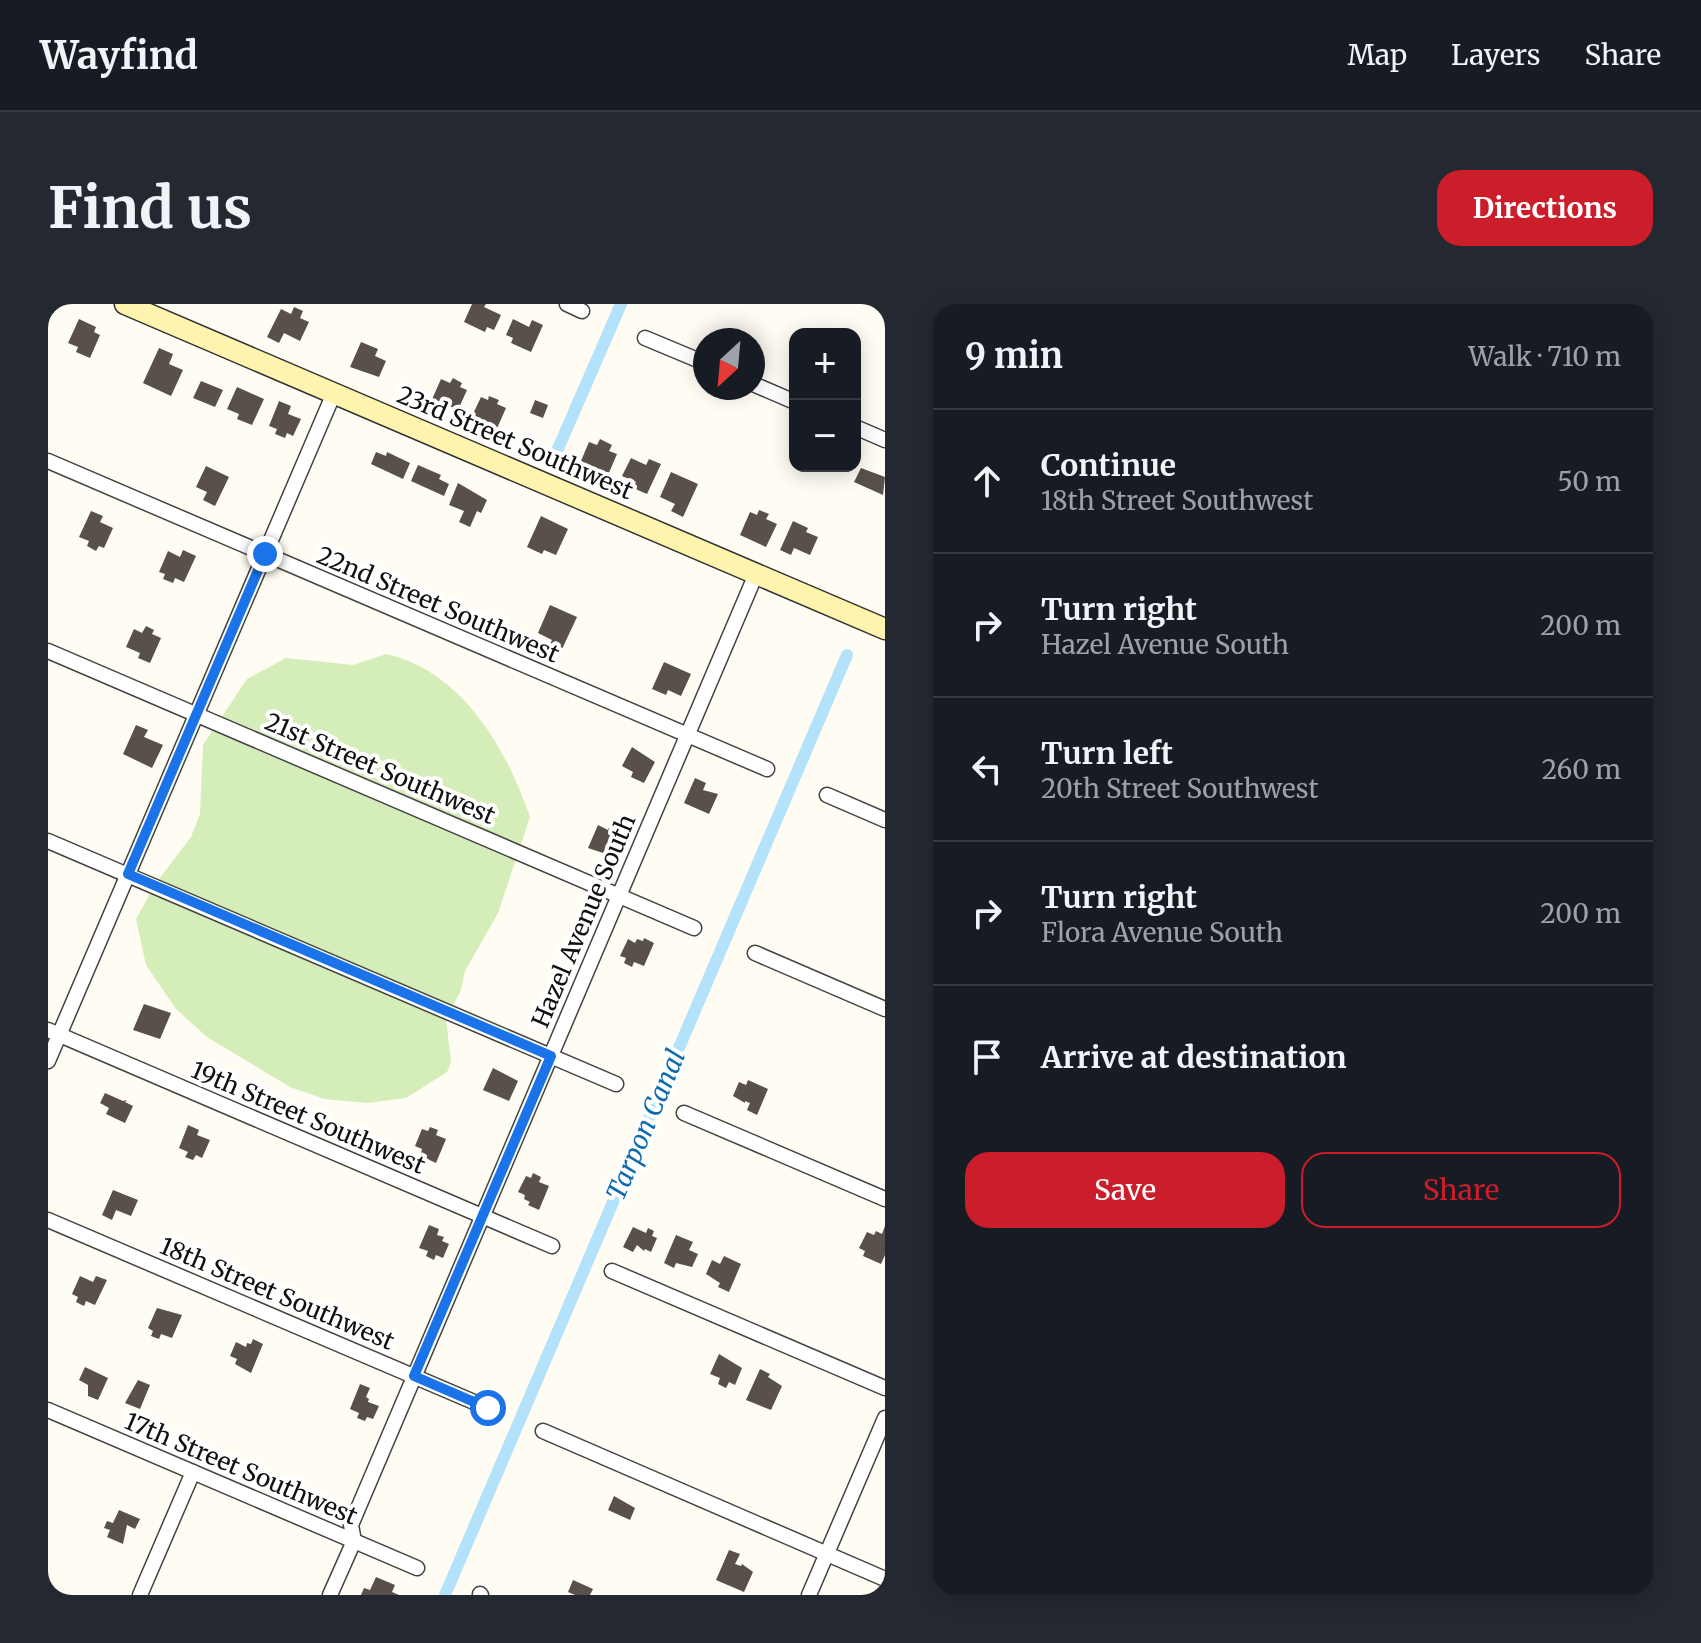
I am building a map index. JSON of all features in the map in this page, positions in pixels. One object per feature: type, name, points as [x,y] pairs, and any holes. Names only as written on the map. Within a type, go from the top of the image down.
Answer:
[{"type":"street","name":"23rd Street Southwest","points":[[125,304],[885,629]]},
{"type":"street","points":[[567,304],[582,311]]},
{"type":"street","points":[[645,338],[693,358]]},
{"type":"street","points":[[765,389],[790,400]]},
{"type":"street","points":[[48,1061],[54,1033],[128,874],[334,393]]},
{"type":"street","points":[[861,430],[885,440]]},
{"type":"street","name":"22nd Street Southwest","points":[[48,461],[767,769]]},
{"type":"street","name":"Hazel Avenue South","points":[[330,1595],[354,1541],[351,1525],[756,574]]},
{"type":"street","name":"21st Street Southwest","points":[[48,651],[694,928]]},
{"type":"street","points":[[827,795],[885,820]]},
{"type":"street","points":[[48,841],[616,1084]]},
{"type":"street","points":[[755,953],[885,1009]]},
{"type":"street","name":"19th Street Southwest","points":[[54,1033],[552,1246]]},
{"type":"street","points":[[684,1113],[885,1199]]},
{"type":"street","name":"18th Street Southwest","points":[[48,1220],[488,1408]]},
{"type":"street","points":[[612,1271],[885,1388]]},
{"type":"street","name":"17th Street Southwest","points":[[48,1410],[417,1568]]},
{"type":"street","points":[[809,1595],[885,1418]]},
{"type":"street","points":[[543,1431],[885,1579]]},
{"type":"street","points":[[140,1595],[193,1472]]},
{"type":"green space","points":[[386,654],[413,663],[437,677],[478,716],[508,765],[530,817],[498,913],[465,971],[461,990],[446,1019],[451,1062],[447,1072],[406,1098],[367,1103],[324,1099],[290,1087],[207,1037],[176,1009],[146,965],[136,919],[156,883],[191,837],[200,814],[203,745],[247,679],[286,658],[353,665]]},
{"type":"building","points":[[472,304],[486,304],[484,307],[501,315],[494,330],[487,327],[485,332],[464,322]]},
{"type":"building","points":[[294,307],[303,311],[300,318],[309,322],[300,341],[284,333],[279,343],[267,337],[281,309],[291,314]]},
{"type":"building","points":[[79,319],[96,327],[94,332],[100,335],[90,358],[76,352],[78,347],[68,343]]},
{"type":"building","points":[[513,319],[529,327],[532,320],[543,325],[531,352],[511,343],[513,338],[506,335]]},
{"type":"building","points":[[361,342],[378,349],[375,356],[386,361],[379,377],[350,367]]},
{"type":"building","points":[[159,348],[173,354],[169,364],[183,370],[171,396],[143,383]]},
{"type":"building","points":[[453,378],[467,390],[458,410],[445,404],[442,411],[429,406],[441,379],[450,383]]},
{"type":"building","points":[[201,381],[223,390],[215,407],[193,398]]},
{"type":"building","points":[[237,387],[264,399],[252,425],[237,419],[239,414],[227,409]]},
{"type":"building","points":[[489,396],[499,400],[497,404],[506,408],[495,433],[483,427],[486,422],[472,416],[481,397],[488,400]]},
{"type":"building","points":[[535,400],[548,405],[543,418],[530,413]]},
{"type":"building","points":[[279,401],[291,406],[288,414],[301,419],[293,436],[287,433],[285,438],[275,434],[277,429],[269,426]]},
{"type":"building","points":[[600,439],[612,445],[609,451],[617,454],[608,475],[593,469],[591,474],[578,468],[589,442],[597,445]]},
{"type":"building","points":[[376,452],[386,456],[387,452],[410,463],[403,479],[371,464]]},
{"type":"building","points":[[631,458],[646,465],[649,459],[661,464],[647,494],[633,488],[636,482],[622,476]]},
{"type":"building","points":[[418,465],[441,475],[439,479],[449,484],[444,496],[411,481]]},
{"type":"building","points":[[206,466],[229,477],[215,506],[203,500],[207,492],[196,487]]},
{"type":"building","points":[[861,468],[885,477],[883,495],[854,482]]},
{"type":"building","points":[[671,472],[698,484],[683,517],[671,511],[675,504],[660,497]]},
{"type":"building","points":[[458,483],[487,500],[481,513],[477,511],[470,527],[459,522],[464,511],[449,505]]},
{"type":"building","points":[[759,510],[769,514],[766,519],[777,524],[766,547],[740,535],[750,512],[757,515]]},
{"type":"building","points":[[91,511],[103,516],[100,522],[113,528],[104,548],[99,546],[96,551],[87,546],[89,541],[79,537]]},
{"type":"building","points":[[541,516],[568,529],[556,555],[544,550],[542,554],[527,547]]},
{"type":"building","points":[[793,521],[818,537],[810,555],[794,548],[791,555],[780,550]]},
{"type":"building","points":[[183,550],[196,556],[184,582],[175,578],[173,583],[163,579],[165,574],[159,572],[168,551],[180,557]]},
{"type":"building","points":[[550,605],[577,617],[562,649],[550,644],[552,640],[538,633]]},
{"type":"building","points":[[146,626],[154,630],[152,634],[161,638],[150,663],[138,658],[140,653],[126,647],[134,629],[142,633]]},
{"type":"building","points":[[664,662],[691,674],[681,696],[668,690],[666,695],[652,689]]},
{"type":"building","points":[[136,725],[148,730],[144,737],[163,745],[152,768],[123,754]]},
{"type":"building","points":[[632,747],[655,762],[644,783],[631,777],[633,772],[622,766]]},
{"type":"building","points":[[695,778],[706,783],[703,790],[718,794],[709,814],[684,803]]},
{"type":"building","points":[[598,825],[608,830],[610,825],[619,829],[617,834],[623,837],[615,857],[588,848]]},
{"type":"building","points":[[644,938],[654,943],[644,966],[634,962],[632,967],[624,963],[626,958],[620,956],[628,939],[635,943],[637,939],[643,941]]},
{"type":"building","points":[[144,1004],[171,1013],[160,1039],[133,1030]]},
{"type":"building","points":[[493,1068],[518,1081],[509,1101],[483,1090]]},
{"type":"building","points":[[748,1080],[768,1089],[757,1115],[747,1110],[750,1103],[733,1096],[739,1082],[746,1085]]},
{"type":"building","points":[[105,1093],[127,1100],[125,1102],[133,1106],[125,1123],[106,1114],[109,1108],[100,1103]]},
{"type":"building","points":[[188,1125],[199,1130],[197,1135],[210,1140],[202,1158],[196,1155],[193,1160],[185,1157],[188,1152],[179,1148]]},
{"type":"building","points":[[430,1127],[438,1130],[436,1135],[446,1139],[436,1163],[425,1158],[427,1155],[421,1153],[422,1149],[415,1146],[422,1129],[428,1131]]},
{"type":"building","points":[[533,1173],[541,1177],[539,1182],[549,1186],[539,1210],[528,1205],[530,1202],[524,1199],[525,1195],[518,1192],[526,1176],[531,1178]]},
{"type":"building","points":[[113,1190],[138,1200],[131,1216],[116,1210],[112,1220],[102,1215]]},
{"type":"building","points":[[429,1225],[439,1229],[437,1235],[444,1237],[442,1241],[449,1244],[443,1258],[436,1255],[434,1260],[426,1256],[428,1251],[419,1248]]},
{"type":"building","points":[[885,1226],[885,1255],[881,1264],[863,1256],[865,1251],[859,1248],[867,1232],[882,1234]]},
{"type":"building","points":[[633,1227],[646,1233],[648,1228],[654,1231],[652,1236],[657,1238],[651,1252],[637,1245],[633,1252],[623,1247]]},
{"type":"building","points":[[676,1235],[693,1242],[689,1250],[698,1254],[692,1267],[676,1263],[674,1268],[664,1263]]},
{"type":"building","points":[[724,1256],[741,1264],[729,1292],[718,1287],[720,1283],[706,1274],[712,1260],[720,1264]]},
{"type":"building","points":[[80,1276],[93,1282],[96,1276],[107,1280],[95,1305],[86,1301],[84,1306],[76,1302],[78,1297],[72,1294]]},
{"type":"building","points":[[157,1308],[182,1315],[172,1338],[161,1334],[159,1339],[151,1336],[153,1331],[148,1328]]},
{"type":"building","points":[[253,1339],[263,1344],[251,1373],[235,1364],[237,1359],[230,1356],[236,1342],[246,1347]]},
{"type":"building","points":[[719,1354],[742,1368],[735,1385],[729,1382],[726,1388],[718,1384],[720,1378],[710,1374]]},
{"type":"building","points":[[85,1367],[108,1378],[98,1400],[88,1396],[88,1385],[79,1380]]},
{"type":"building","points":[[760,1369],[782,1386],[771,1410],[746,1400]]},
{"type":"building","points":[[138,1380],[150,1385],[140,1409],[125,1403]]},
{"type":"building","points":[[360,1384],[370,1388],[366,1397],[368,1402],[379,1406],[373,1419],[367,1417],[365,1421],[357,1418],[359,1413],[350,1409]]},
{"type":"building","points":[[614,1496],[635,1508],[630,1520],[608,1510]]},
{"type":"building","points":[[119,1510],[140,1519],[135,1529],[127,1525],[123,1544],[107,1537],[110,1530],[104,1528],[107,1521],[113,1523]]},
{"type":"building","points":[[729,1550],[740,1554],[735,1564],[742,1564],[753,1572],[744,1592],[716,1580]]},
{"type":"building","points":[[376,1577],[395,1585],[392,1592],[399,1595],[361,1595],[364,1588],[370,1590]]},
{"type":"building","points":[[573,1580],[593,1589],[590,1595],[568,1592]]},
{"type":"waterway","points":[[554,458],[621,304]]},
{"type":"waterway","name":"Tarpon Canal","points":[[445,1595],[847,655]]},
{"type":"route","points":[[265,554],[128,874],[551,1056],[414,1376],[488,1408]]}]
